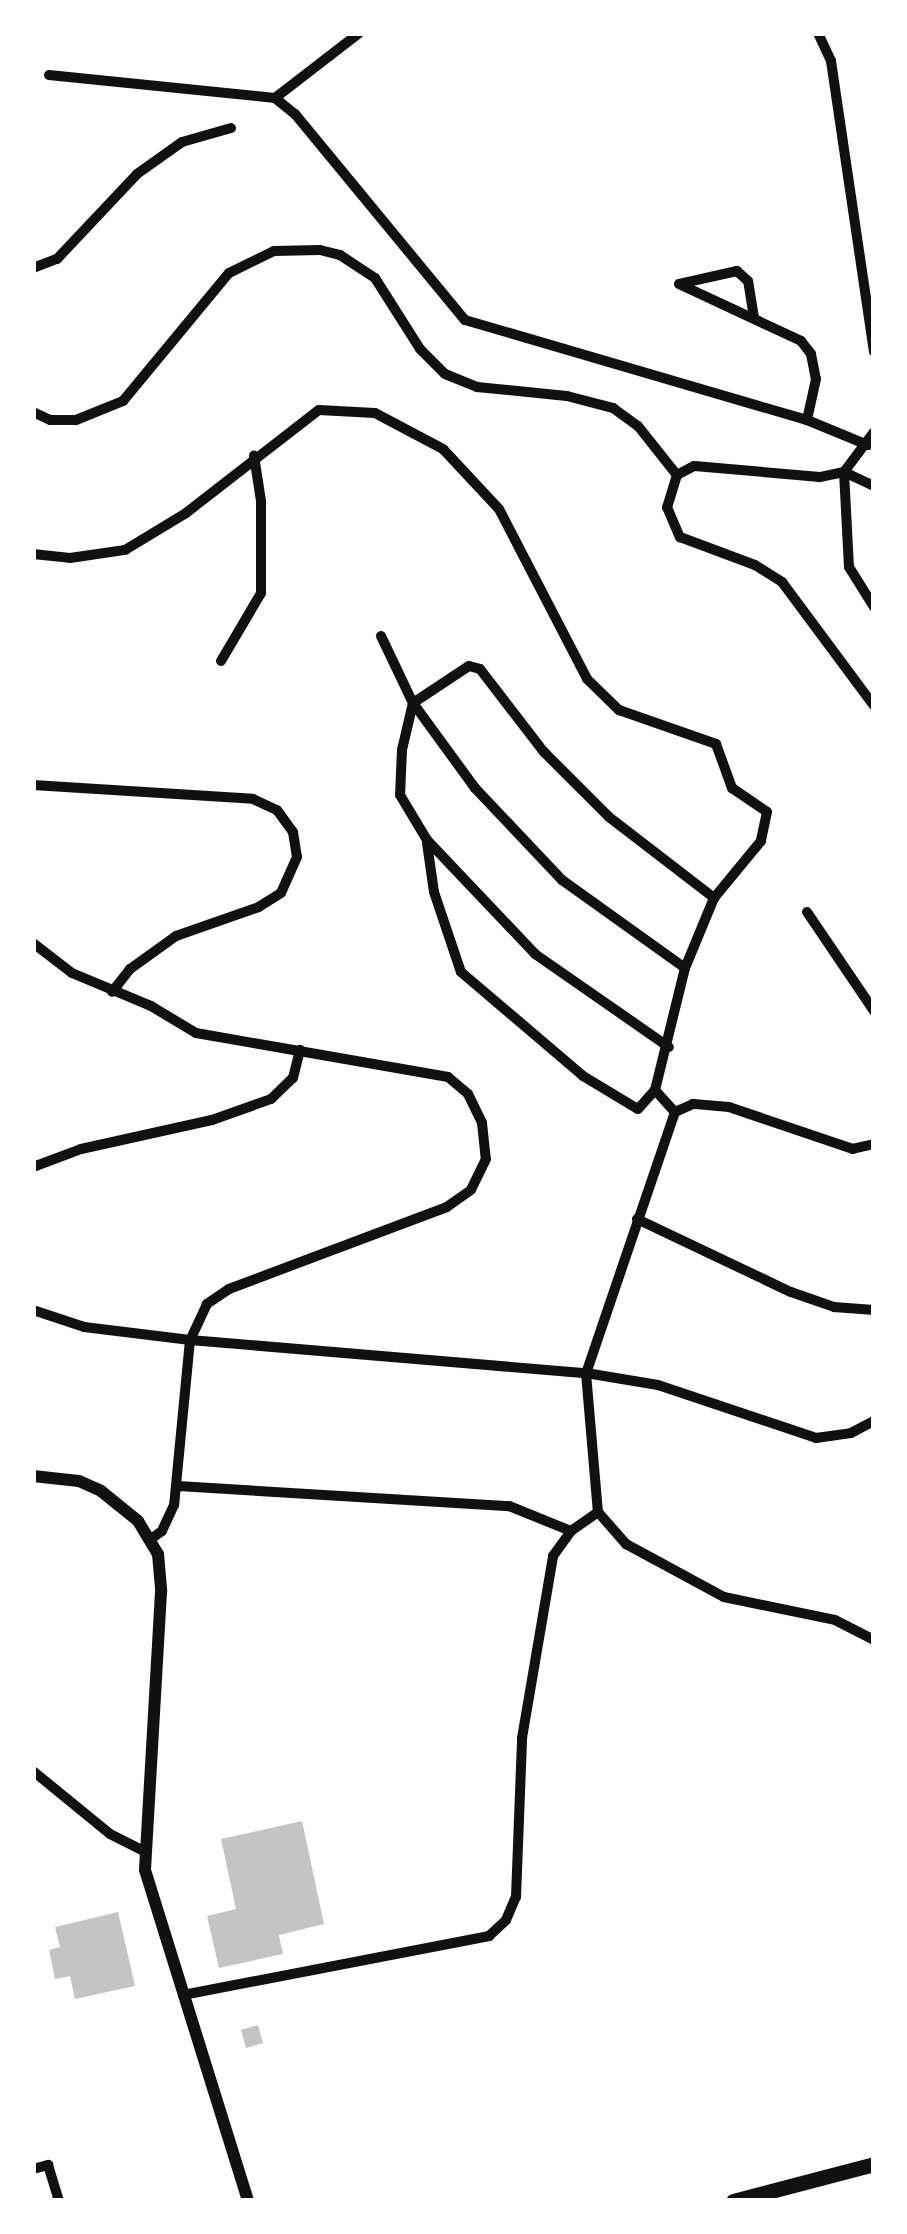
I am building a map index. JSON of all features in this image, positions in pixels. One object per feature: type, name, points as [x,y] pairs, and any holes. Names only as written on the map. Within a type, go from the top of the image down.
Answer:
[{"type":"main road","points":[[733,2201],[874,2164]]},
{"type":"street","points":[[275,98],[359,33]]},
{"type":"street","points":[[818,33],[831,62],[874,352]]},
{"type":"street","points":[[49,75],[275,98],[296,114],[465,320],[871,439],[844,472],[849,567],[874,607]]},
{"type":"street","points":[[33,268],[56,259],[137,174],[182,142],[232,128]]},
{"type":"street","points":[[33,412],[50,420],[76,420],[123,401],[230,273],[274,251],[320,250],[359,265],[375,278],[420,350],[445,374],[477,387],[567,396],[613,408],[660,448],[676,475],[667,507],[680,537],[755,565],[782,582],[874,706]]},
{"type":"street","points":[[754,318],[748,281],[737,271],[679,284],[801,341],[811,354],[816,379],[807,420]]},
{"type":"street","points":[[33,554],[70,558],[125,550],[186,513],[319,410],[376,413],[443,449],[500,509],[587,680],[619,710],[716,744],[732,788],[767,812],[761,841],[714,898],[685,968],[656,1090],[638,1109],[602,1087],[460,972],[434,892],[427,840]]},
{"type":"street","points":[[220,661],[261,593],[262,501],[254,457]]},
{"type":"street","points":[[676,475],[694,466],[820,477],[844,472],[874,486]]},
{"type":"street","points":[[381,636],[413,703],[475,788],[562,880],[685,968]]},
{"type":"street","points":[[669,1047],[536,954],[427,840],[400,795],[402,750],[413,703],[469,665],[480,669],[544,752],[609,817],[714,898]]},
{"type":"street","points":[[33,785],[253,799],[277,811],[292,832],[295,870],[281,893],[259,907],[176,936],[130,969],[112,992]]},
{"type":"street","points":[[807,912],[874,1011]]},
{"type":"street","points":[[33,943],[72,973],[152,1006],[196,1033],[448,1077],[468,1094],[482,1123],[486,1159],[470,1190],[446,1208],[217,1295],[198,1315],[190,1340],[178,1486],[170,1519],[151,1539]]},
{"type":"street","points":[[33,1167],[81,1149],[212,1120],[272,1099],[293,1078],[300,1050]]},
{"type":"street","points":[[656,1090],[675,1112]]},
{"type":"street","points":[[874,1144],[853,1150],[729,1107],[693,1104],[675,1112],[586,1373],[598,1512],[626,1544],[658,1566],[724,1597],[835,1620],[874,1640]]},
{"type":"street","points":[[638,1219],[791,1292],[834,1306],[874,1310]]},
{"type":"street","points":[[33,1310],[84,1327],[190,1340],[586,1373],[658,1385],[816,1438],[850,1433],[874,1421]]},
{"type":"street","points":[[33,1476],[79,1481],[101,1491],[122,1504],[151,1539],[161,1592],[148,1883],[248,2201]]},
{"type":"street","points":[[178,1486],[509,1506],[572,1531]]},
{"type":"street","points":[[183,1995],[489,1936],[506,1920],[516,1898],[522,1738],[553,1556],[572,1531],[598,1512]]},
{"type":"street","points":[[33,1771],[110,1834],[146,1852]]},
{"type":"street","points":[[33,2170],[48,2165],[58,2201]]},
{"type":"building","points":[[302,1821],[324,1924],[279,1935],[283,1954],[219,1968],[207,1916],[236,1909],[221,1839]]},
{"type":"building","points":[[118,1912],[135,1986],[75,1999],[70,1976],[55,1979],[49,1950],[60,1947],[55,1927]]},
{"type":"building","points":[[258,2025],[263,2043],[246,2048],[241,2030]]}]
